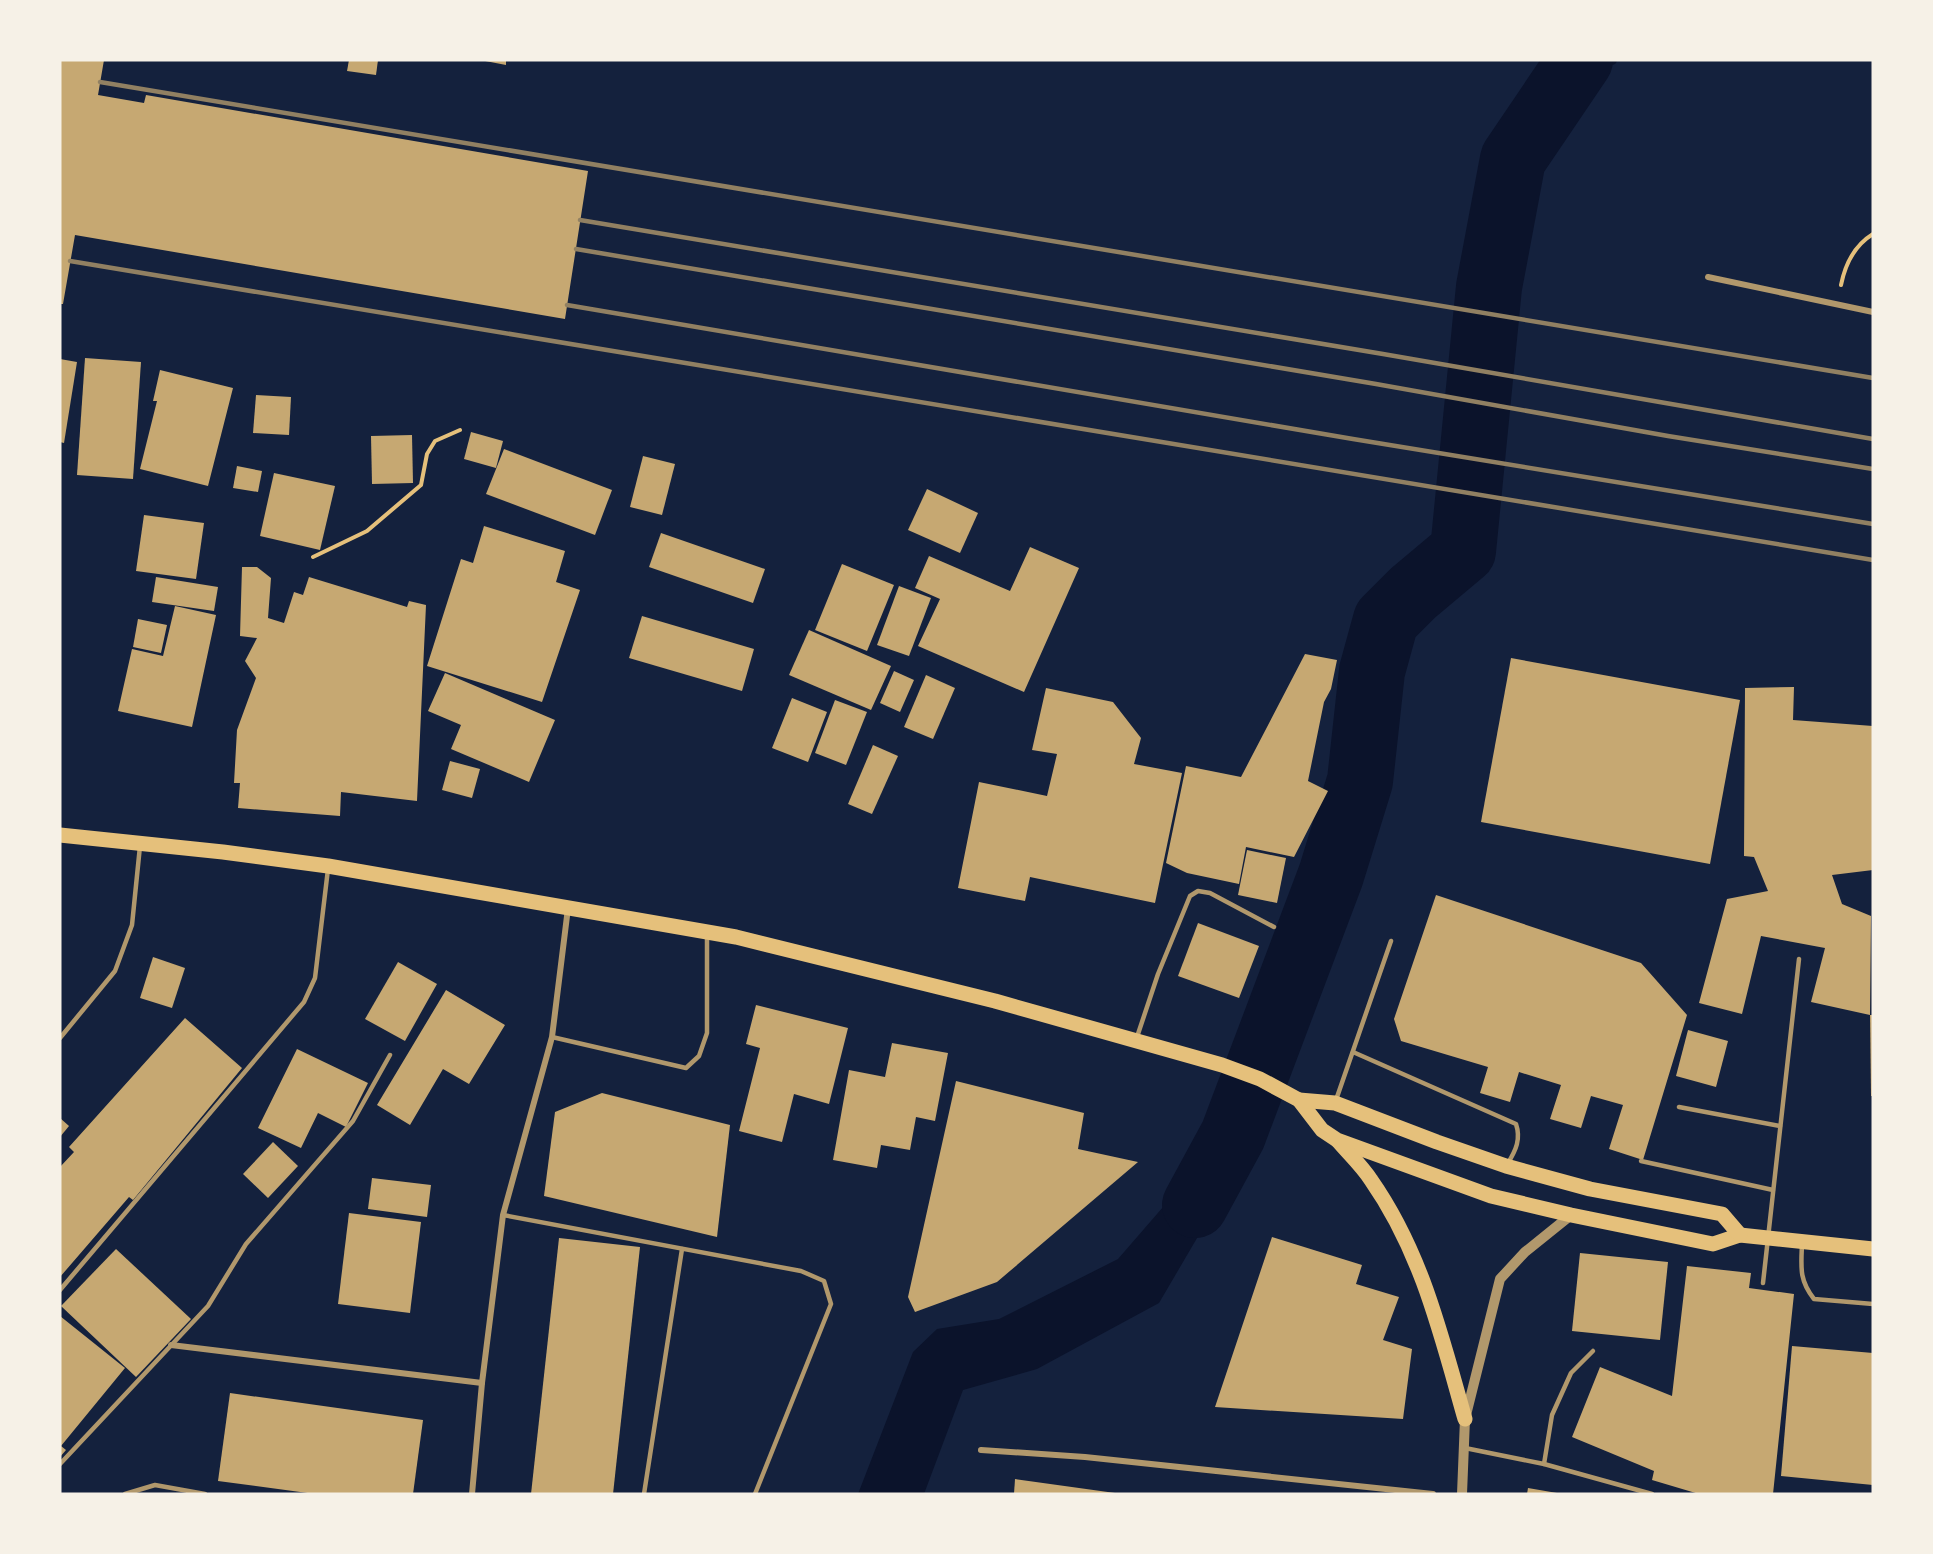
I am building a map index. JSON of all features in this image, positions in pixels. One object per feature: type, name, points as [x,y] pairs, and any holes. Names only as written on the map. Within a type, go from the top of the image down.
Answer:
[{"type":"main road","points":[[60,835],[328,866],[736,937],[995,1001],[1222,1065],[1260,1079],[1293,1096],[1335,1103],[1506,1166],[1590,1189],[1722,1214],[1740,1235]]},
{"type":"main road","points":[[1293,1096],[1322,1130],[1337,1140],[1491,1196],[1713,1244],[1740,1235],[1873,1249]]},
{"type":"main road","points":[[1337,1140],[1371,1179],[1410,1247],[1429,1292],[1465,1419]]},
{"type":"street","points":[[1708,277],[1873,312]]},
{"type":"street","points":[[472,1494],[482,1383],[503,1215],[552,1037],[568,908]]},
{"type":"street","points":[[1462,1494],[1465,1419],[1500,1279],[1525,1252],[1571,1215]]},
{"type":"street","points":[[171,1345],[482,1383]]},
{"type":"street","points":[[981,1450],[1085,1458],[1433,1494]]},
{"type":"lane","points":[[60,1038],[115,971],[132,925],[140,843]]},
{"type":"lane","points":[[60,1290],[304,1002],[315,978],[328,866]]},
{"type":"lane","points":[[1136,1040],[1158,974],[1190,896],[1198,891],[1210,892],[1274,927]]},
{"type":"lane","points":[[552,1037],[686,1068],[699,1056],[707,1033],[707,932]]},
{"type":"lane","points":[[1335,1103],[1392,941]]},
{"type":"lane","points":[[1763,1283],[1799,959]]},
{"type":"lane","points":[[1353,1052],[1516,1124],[1518,1140],[1506,1166]]},
{"type":"lane","points":[[60,1464],[207,1306],[246,1244],[353,1121],[390,1055]]},
{"type":"lane","points":[[1678,1107],[1780,1126]]},
{"type":"lane","points":[[1641,1161],[1773,1190]]},
{"type":"lane","points":[[503,1215],[801,1271],[824,1281],[831,1304],[754,1494]]},
{"type":"lane","points":[[1802,1241],[1801,1268],[1805,1287],[1814,1299],[1873,1304]]},
{"type":"lane","points":[[644,1494],[682,1249]]},
{"type":"lane","points":[[1544,1464],[1552,1415],[1571,1373],[1593,1352]]},
{"type":"lane","points":[[1465,1448],[1544,1464],[1652,1494]]},
{"type":"lane","points":[[125,1494],[155,1485],[205,1494]]},
{"type":"path","points":[[1859,309],[1841,285],[1844,271],[1861,242],[1873,234]]},
{"type":"path","points":[[313,557],[367,531],[421,485],[427,454],[435,441],[460,430]]},
{"type":"water","points":[[1210,1113],[1258,1134],[1159,1303],[1037,1369],[963,1390],[924,1494],[858,1494],[913,1352],[937,1329],[999,1319],[1118,1259],[1183,1184],[1200,1151]]},
{"type":"building","points":[[60,60],[104,60],[98,95],[144,103],[146,95],[588,171],[565,319],[75,235],[63,304],[60,304]]},
{"type":"building","points":[[349,60],[378,60],[376,75],[347,71]]},
{"type":"building","points":[[480,60],[506,60],[506,65]]},
{"type":"building","points":[[85,358],[141,362],[133,479],[77,475]]},
{"type":"building","points":[[60,359],[77,362],[64,443],[60,442]]},
{"type":"building","points":[[160,370],[233,388],[208,486],[140,469],[157,401],[153,401]]},
{"type":"building","points":[[256,395],[291,397],[289,435],[253,433]]},
{"type":"building","points":[[471,432],[503,441],[496,468],[464,459]]},
{"type":"building","points":[[412,435],[413,483],[372,484],[371,436]]},
{"type":"building","points":[[504,449],[612,490],[595,535],[486,494]]},
{"type":"building","points":[[643,456],[675,464],[662,515],[630,507]]},
{"type":"building","points":[[237,466],[262,471],[258,492],[233,488]]},
{"type":"building","points":[[274,473],[335,486],[320,550],[260,536]]},
{"type":"building","points":[[927,489],[978,513],[960,553],[908,530]]},
{"type":"building","points":[[144,515],[204,523],[196,579],[136,571]]},
{"type":"building","points":[[484,526],[565,551],[556,582],[580,590],[542,702],[427,666],[461,559],[473,563]]},
{"type":"building","points":[[661,533],[765,569],[753,603],[649,567]]},
{"type":"building","points":[[1030,547],[1079,568],[1024,692],[918,646],[940,599],[915,588],[929,556],[1010,591]]},
{"type":"building","points":[[842,564],[894,585],[867,651],[815,630]]},
{"type":"building","points":[[242,567],[257,567],[271,578],[268,618],[284,623],[294,592],[303,595],[309,577],[407,607],[409,601],[426,605],[417,801],[341,792],[340,816],[238,808],[240,783],[234,783],[237,730],[256,678],[245,661],[257,638],[240,636]]},
{"type":"building","points":[[156,577],[218,587],[214,611],[152,602]]},
{"type":"building","points":[[899,586],[931,598],[909,656],[877,645]]},
{"type":"building","points":[[175,606],[216,615],[192,727],[118,711],[132,649],[163,656]]},
{"type":"building","points":[[642,616],[754,649],[742,691],[629,658]]},
{"type":"building","points":[[138,619],[167,625],[161,653],[133,647]]},
{"type":"building","points":[[809,630],[891,666],[871,710],[789,675]]},
{"type":"building","points":[[1305,654],[1337,660],[1331,689],[1324,702],[1308,781],[1328,791],[1294,857],[1246,847],[1239,884],[1187,873],[1166,863],[1186,766],[1241,777]]},
{"type":"building","points":[[1511,658],[1740,700],[1710,864],[1481,822]]},
{"type":"building","points":[[894,671],[914,680],[900,712],[880,703]]},
{"type":"building","points":[[445,673],[555,720],[529,782],[451,749],[461,725],[428,711]]},
{"type":"building","points":[[926,675],[955,688],[933,739],[904,727]]},
{"type":"building","points":[[1794,687],[1793,720],[1873,726],[1873,870],[1832,875],[1842,904],[1871,916],[1870,1015],[1811,1002],[1825,948],[1761,936],[1742,1014],[1699,1003],[1727,899],[1768,891],[1754,857],[1744,856],[1745,688]]},
{"type":"building","points":[[1046,688],[1113,702],[1141,738],[1134,764],[1182,773],[1155,903],[1030,877],[1025,901],[958,888],[979,782],[1047,796],[1057,754],[1032,750]]},
{"type":"building","points":[[792,698],[827,712],[808,762],[772,748]]},
{"type":"building","points":[[835,700],[867,712],[846,765],[815,753]]},
{"type":"building","points":[[873,745],[898,756],[872,814],[848,804]]},
{"type":"building","points":[[450,761],[480,769],[472,798],[442,790]]},
{"type":"building","points":[[1247,850],[1286,858],[1277,903],[1238,895]]},
{"type":"building","points":[[1436,895],[1641,963],[1687,1015],[1643,1160],[1609,1149],[1623,1105],[1591,1096],[1581,1128],[1550,1119],[1561,1085],[1519,1072],[1510,1102],[1480,1093],[1488,1067],[1401,1041],[1394,1019]]},
{"type":"building","points":[[1198,923],[1259,946],[1239,998],[1178,976]]},
{"type":"building","points":[[153,957],[185,968],[172,1008],[140,998]]},
{"type":"building","points":[[398,962],[437,984],[405,1041],[365,1019]]},
{"type":"building","points":[[446,990],[505,1025],[469,1084],[443,1069],[410,1125],[377,1105]]},
{"type":"building","points":[[756,1005],[848,1028],[829,1104],[794,1094],[782,1142],[739,1131],[760,1048],[746,1044]]},
{"type":"building","points":[[1870,1015],[1873,1015],[1873,1096],[1871,1096]]},
{"type":"building","points":[[185,1018],[242,1068],[133,1200],[129,1197],[60,1277],[60,1167],[74,1152],[69,1147]]},
{"type":"building","points":[[1688,1030],[1728,1041],[1716,1087],[1676,1076]]},
{"type":"building","points":[[892,1043],[948,1053],[935,1121],[916,1117],[910,1150],[881,1145],[877,1168],[833,1160],[849,1070],[885,1077]]},
{"type":"building","points":[[297,1049],[368,1083],[346,1127],[318,1113],[301,1148],[258,1128]]},
{"type":"building","points":[[956,1081],[1084,1113],[1078,1149],[1138,1162],[997,1282],[915,1312],[908,1297]]},
{"type":"building","points":[[602,1093],[730,1125],[717,1237],[544,1196],[555,1112]]},
{"type":"building","points":[[60,1118],[69,1126],[60,1137]]},
{"type":"building","points":[[273,1142],[298,1166],[268,1198],[243,1174]]},
{"type":"building","points":[[372,1178],[431,1185],[427,1217],[368,1209]]},
{"type":"building","points":[[349,1213],[421,1222],[410,1313],[338,1304]]},
{"type":"building","points":[[1272,1237],[1362,1265],[1356,1284],[1399,1297],[1383,1340],[1412,1349],[1403,1419],[1215,1407]]},
{"type":"building","points":[[559,1238],[640,1247],[613,1494],[531,1494]]},
{"type":"building","points":[[116,1249],[191,1319],[136,1377],[61,1306]]},
{"type":"building","points":[[1580,1253],[1668,1262],[1660,1340],[1572,1331]]},
{"type":"building","points":[[1687,1266],[1751,1273],[1749,1288],[1794,1294],[1773,1494],[1699,1494],[1652,1480],[1654,1471],[1572,1437],[1600,1367],[1672,1396]]},
{"type":"building","points":[[60,1316],[125,1368],[61,1446],[66,1450],[60,1457]]},
{"type":"building","points":[[1792,1346],[1873,1353],[1873,1485],[1781,1476]]},
{"type":"building","points":[[230,1393],[423,1420],[413,1494],[315,1494],[218,1481]]},
{"type":"building","points":[[1015,1479],[1115,1493],[1115,1494],[1014,1494]]},
{"type":"building","points":[[1528,1488],[1557,1493],[1557,1494],[1527,1494]]},
{"type":"waterway","points":[[1195,1205],[1233,1135],[1331,875],[1360,781],[1372,671],[1386,620],[1413,593],[1463,551],[1489,287],[1513,159],[1580,60]]},
{"type":"railway","points":[[100,82],[1873,378]]},
{"type":"railway","points":[[580,220],[1383,354],[1873,439]]},
{"type":"railway","points":[[576,249],[1873,469]]},
{"type":"railway","points":[[70,261],[1873,560]]},
{"type":"railway","points":[[567,305],[1353,439],[1873,524]]}]
